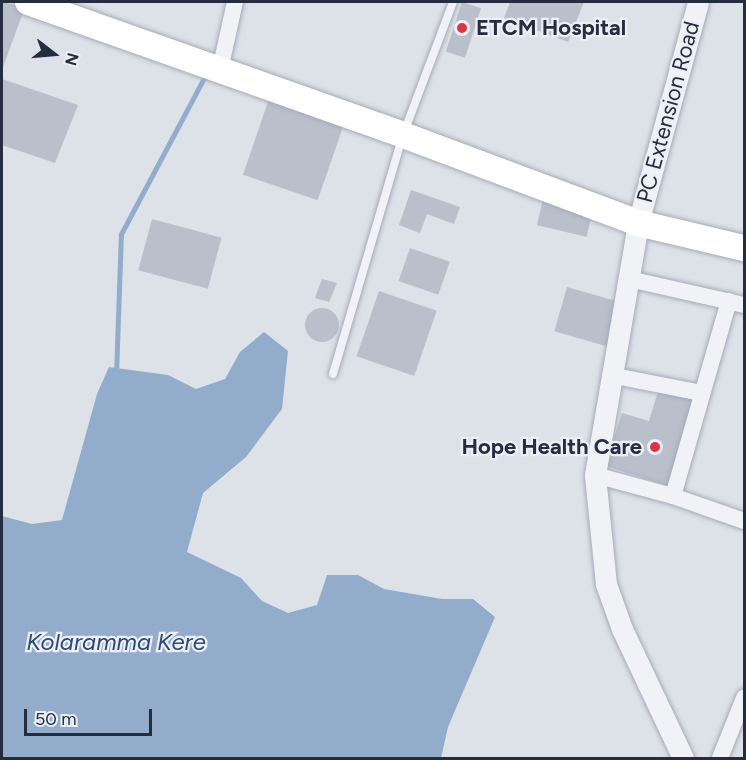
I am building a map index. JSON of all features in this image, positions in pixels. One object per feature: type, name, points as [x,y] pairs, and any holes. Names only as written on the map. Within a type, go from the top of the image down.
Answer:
[{"type":"main road","points":[[28,2],[403,135],[638,223],[744,248]]},
{"type":"street","points":[[220,70],[234,2]]},
{"type":"street","name":"PC Extension Road","points":[[683,759],[622,629],[606,584],[595,475],[610,375],[638,223],[698,2]]},
{"type":"street","points":[[629,279],[737,303],[702,393],[673,496]]},
{"type":"street","points":[[610,375],[702,393]]},
{"type":"street","points":[[595,475],[673,496],[744,522]]},
{"type":"street","points":[[720,759],[744,698]]},
{"type":"lane","points":[[333,374],[403,135],[453,2]]},
{"type":"water","name":"Kolaramma Kere","points":[[264,332],[288,351],[282,409],[246,457],[203,493],[187,552],[241,578],[262,601],[288,613],[317,605],[327,575],[358,575],[384,589],[442,599],[473,599],[495,617],[448,727],[441,758],[2,758],[2,516],[32,524],[62,520],[97,394],[109,367],[168,375],[196,389],[225,379],[240,352]]},
{"type":"building","points":[[2,2],[25,7],[2,70]]},
{"type":"building","points":[[462,2],[481,8],[465,58],[446,51]]},
{"type":"building","points":[[510,2],[584,2],[568,42],[504,18]]},
{"type":"building","points":[[2,79],[78,105],[55,163],[2,145]]},
{"type":"building","points":[[269,99],[344,125],[318,200],[243,175]]},
{"type":"building","points":[[411,190],[460,207],[454,224],[427,214],[420,233],[399,225]]},
{"type":"building","points":[[543,199],[593,210],[587,237],[537,225]]},
{"type":"building","points":[[152,219],[222,238],[208,289],[138,270]]},
{"type":"building","points":[[410,248],[450,262],[438,295],[399,281]]},
{"type":"building","points":[[322,279],[337,283],[329,302],[315,298]]},
{"type":"building","points":[[567,287],[623,303],[610,347],[554,331]]},
{"type":"building","points":[[379,291],[437,311],[414,376],[357,356]]},
{"type":"building","points":[[322,308],[334,313],[339,325],[334,337],[322,342],[310,337],[305,325],[310,313]]},
{"type":"building","points":[[659,388],[695,400],[669,486],[605,466],[622,413],[649,421]]},
{"type":"waterway","points":[[116,375],[121,234],[206,74]]},
{"type":"place","name":"ETCM Hospital","points":[[462,28]]},
{"type":"place","name":"Hope Health Care","points":[[655,447]]}]
